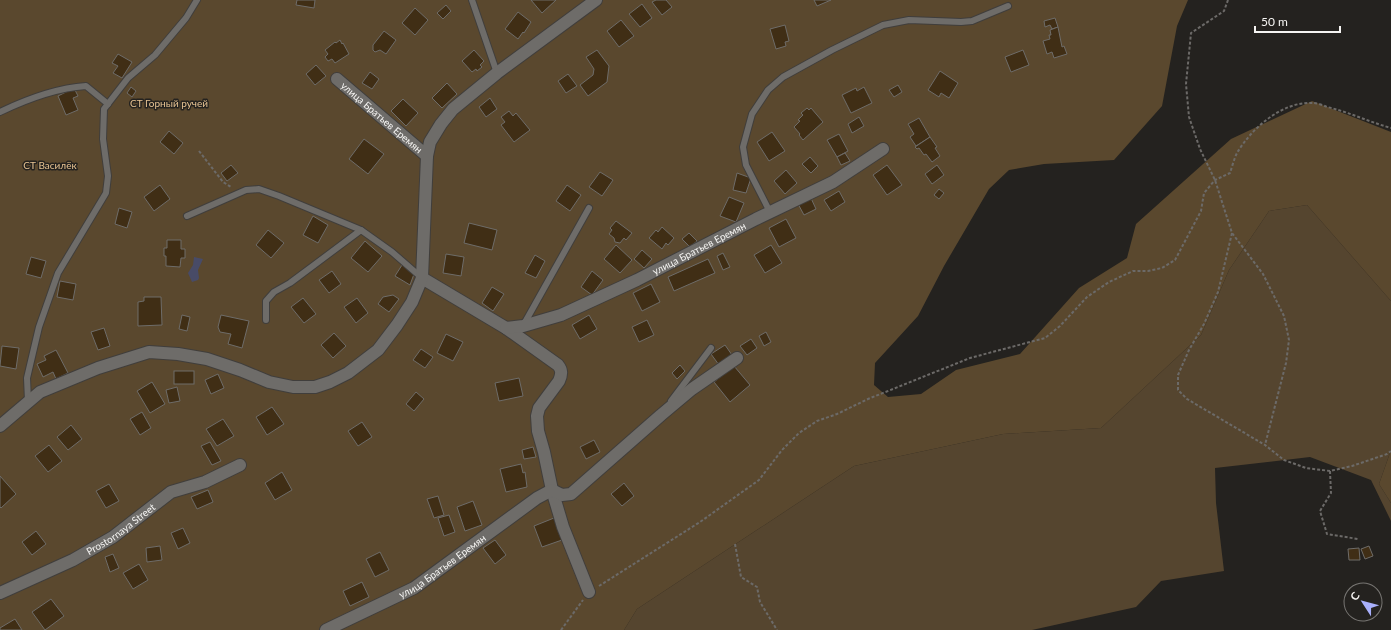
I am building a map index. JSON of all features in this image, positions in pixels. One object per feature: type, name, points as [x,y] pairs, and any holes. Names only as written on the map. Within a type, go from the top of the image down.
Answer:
[{"type":"street","name":"улица Братьев Еремян","points":[[28,401],[40,392],[83,374],[149,352],[178,354],[207,359],[269,382],[293,387],[315,387],[330,382],[348,373],[378,350],[412,302],[422,278],[427,156],[430,142],[441,124],[453,110],[497,73],[596,0]]},
{"type":"street","name":"улица Братьев Еремян","points":[[337,79],[427,156]]},
{"type":"street","name":"улица Братьев Еремян","points":[[506,328],[523,326],[561,315],[637,280],[770,212],[833,182],[883,148]]},
{"type":"street","points":[[422,278],[506,328],[558,365],[561,369],[559,381],[539,408],[537,416],[538,431],[552,490],[563,527],[589,592]]},
{"type":"street","points":[[552,490],[562,495],[570,494],[660,415],[737,358]]},
{"type":"street","points":[[0,426],[28,401]]},
{"type":"street","name":"Prostornaya Street","points":[[0,593],[73,560],[113,537],[171,492],[205,482],[240,465]]},
{"type":"street","name":"улица Братьев Еремян","points":[[326,630],[414,588],[537,498],[552,490]]},
{"type":"lane","points":[[28,401],[28,378],[39,327],[58,273],[106,193],[108,176],[103,139],[104,109],[128,78],[155,55],[186,18],[196,0]]},
{"type":"lane","points":[[472,0],[497,73]]},
{"type":"lane","points":[[770,212],[746,165],[743,147],[752,114],[768,90],[783,77],[832,50],[883,25],[909,20],[972,21],[1008,6]]},
{"type":"lane","points":[[0,112],[19,102],[70,87],[86,86],[108,104]]},
{"type":"lane","points":[[187,216],[246,190],[259,190],[279,196],[361,230],[392,252],[422,278]]},
{"type":"lane","points":[[523,326],[589,208]]},
{"type":"lane","points":[[266,320],[266,302],[274,292],[290,283],[361,230]]},
{"type":"lane","points":[[660,415],[711,348]]},
{"type":"path","points":[[1228,0],[1224,11],[1190,33],[1186,84],[1189,117],[1200,149],[1215,180],[1232,233],[1263,274],[1284,316],[1289,340],[1284,370],[1265,445]]},
{"type":"path","points":[[561,630],[589,592],[700,522],[759,480],[782,450],[799,433],[817,421],[970,358],[1045,338],[1060,326],[1087,297],[1109,282],[1133,271],[1148,271],[1162,268],[1175,260],[1201,211],[1204,193],[1215,180],[1230,173],[1237,154],[1256,128],[1273,115],[1291,106],[1312,103],[1342,110],[1391,128]]},
{"type":"path","points":[[199,151],[223,182],[229,187],[234,188]]},
{"type":"path","points":[[1232,233],[1218,292],[1204,324],[1189,350],[1178,376],[1178,390],[1187,398],[1265,445],[1284,460],[1306,468],[1330,470],[1352,466],[1387,454],[1391,451]]},
{"type":"path","points":[[1330,470],[1331,493],[1320,511],[1327,534],[1358,539]]},
{"type":"path","points":[[735,544],[741,577],[757,587],[760,602],[777,630]]},
{"type":"shaded area","points":[[1307,205],[1391,301],[1391,450],[1379,484],[1391,503],[1391,521],[1371,480],[1310,457],[1215,468],[1216,503],[1224,571],[1161,581],[1136,607],[1032,630],[624,630],[637,609],[854,466],[1003,434],[1101,428],[1201,335],[1229,270],[1269,211]]},
{"type":"green space","points":[[0,0],[1188,0],[1177,26],[1162,106],[1114,160],[1044,164],[1009,170],[989,189],[944,266],[918,316],[875,363],[874,385],[888,397],[921,394],[956,370],[1020,354],[1079,288],[1127,258],[1136,224],[1231,139],[1312,101],[1391,132],[1391,301],[1307,205],[1269,211],[1229,270],[1201,335],[1101,428],[1003,434],[854,466],[637,609],[624,630],[0,630]]},
{"type":"green space","points":[[1391,450],[1391,503],[1379,484]]},
{"type":"water","points":[[194,257],[203,259],[198,270],[199,278],[198,280],[192,282],[188,273],[193,265]]},
{"type":"building","points":[[297,0],[315,0],[314,8],[296,5]]},
{"type":"building","points":[[531,0],[556,0],[542,13]]},
{"type":"building","points":[[656,0],[666,0],[672,7],[662,15],[652,2]]},
{"type":"building","points":[[814,0],[831,0],[817,6]]},
{"type":"building","points":[[642,4],[652,18],[640,27],[629,14]]},
{"type":"building","points":[[446,5],[451,11],[443,19],[437,13]]},
{"type":"building","points":[[415,8],[428,20],[415,35],[402,23]]},
{"type":"building","points":[[518,12],[531,22],[518,39],[505,29]]},
{"type":"building","points":[[1055,18],[1058,27],[1052,29],[1050,25],[1045,27],[1044,21]]},
{"type":"building","points":[[621,20],[634,36],[619,47],[607,31]]},
{"type":"building","points":[[785,25],[789,41],[785,42],[786,46],[776,49],[770,29]]},
{"type":"building","points":[[1058,27],[1062,47],[1064,46],[1067,54],[1054,58],[1052,52],[1047,54],[1043,41],[1050,39],[1050,30]]},
{"type":"building","points":[[384,31],[396,40],[386,54],[380,50],[375,52],[373,50],[373,45]]},
{"type":"building","points":[[340,40],[349,54],[335,63],[332,59],[328,61],[325,57],[328,54],[325,50]]},
{"type":"building","points":[[474,50],[484,61],[480,65],[482,67],[477,71],[476,69],[472,72],[462,61]]},
{"type":"building","points":[[597,50],[609,66],[607,82],[588,96],[580,85],[593,75],[594,69],[586,57]]},
{"type":"building","points":[[1023,50],[1029,65],[1011,72],[1005,57]]},
{"type":"building","points":[[118,54],[132,62],[122,78],[113,73],[118,66],[112,63]]},
{"type":"building","points":[[316,65],[326,76],[315,85],[306,74]]},
{"type":"building","points":[[940,71],[958,83],[949,98],[941,93],[939,97],[928,90]]},
{"type":"building","points":[[370,72],[379,79],[372,89],[362,83]]},
{"type":"building","points":[[568,74],[577,86],[566,93],[558,81]]},
{"type":"building","points":[[447,83],[457,94],[442,108],[432,98]]},
{"type":"building","points":[[898,85],[902,92],[894,97],[889,90]]},
{"type":"building","points":[[131,87],[136,91],[132,97],[127,93]]},
{"type":"building","points":[[864,87],[872,103],[851,113],[842,95],[856,88],[857,91]]},
{"type":"building","points":[[74,88],[78,96],[73,98],[78,110],[66,115],[58,96]]},
{"type":"building","points":[[490,98],[497,109],[486,117],[479,107]]},
{"type":"building","points":[[403,99],[418,113],[406,126],[391,111]]},
{"type":"building","points":[[807,108],[809,110],[811,108],[823,122],[803,140],[794,127],[803,115],[801,113]]},
{"type":"building","points":[[509,111],[513,116],[516,113],[530,130],[514,142],[501,125],[505,122],[501,117]]},
{"type":"building","points":[[859,117],[864,126],[852,133],[848,124]]},
{"type":"building","points":[[919,118],[930,137],[916,146],[910,137],[914,134],[908,124]]},
{"type":"building","points":[[169,131],[183,143],[174,154],[160,142]]},
{"type":"building","points":[[772,132],[785,151],[769,161],[757,142]]},
{"type":"building","points":[[839,134],[848,151],[837,157],[827,140]]},
{"type":"building","points":[[930,137],[937,147],[935,148],[940,156],[932,162],[926,154],[924,155],[919,148],[917,149],[915,147]]},
{"type":"building","points":[[364,139],[384,154],[368,174],[349,159]]},
{"type":"building","points":[[845,153],[850,161],[841,165],[837,157]]},
{"type":"building","points":[[810,157],[818,166],[811,173],[802,164]]},
{"type":"building","points":[[231,165],[238,173],[227,181],[221,173]]},
{"type":"building","points":[[887,165],[902,185],[887,195],[873,175]]},
{"type":"building","points":[[937,165],[944,175],[932,184],[925,174]]},
{"type":"building","points":[[786,170],[797,183],[785,194],[774,181]]},
{"type":"building","points":[[600,172],[613,180],[602,196],[589,187]]},
{"type":"building","points":[[737,173],[751,178],[746,193],[733,190]]},
{"type":"building","points":[[160,185],[170,199],[154,211],[144,197]]},
{"type":"building","points":[[567,185],[581,195],[570,211],[556,201]]},
{"type":"building","points":[[939,189],[944,193],[939,199],[934,195]]},
{"type":"building","points":[[839,191],[845,202],[831,211],[824,200]]},
{"type":"building","points":[[810,196],[816,209],[804,215],[797,202]]},
{"type":"building","points":[[729,197],[744,203],[736,222],[720,216]]},
{"type":"building","points":[[119,208],[132,212],[127,228],[115,224]]},
{"type":"building","points":[[313,216],[328,225],[318,243],[303,235]]},
{"type":"building","points":[[786,219],[796,238],[779,247],[769,228]]},
{"type":"building","points":[[616,221],[632,233],[626,240],[624,238],[620,243],[615,242],[614,238],[609,234],[612,230],[610,228]]},
{"type":"building","points":[[469,223],[497,230],[492,250],[464,243]]},
{"type":"building","points":[[662,227],[674,238],[668,245],[666,243],[662,249],[649,238],[656,230],[658,232]]},
{"type":"building","points":[[268,230],[284,243],[271,258],[256,245]]},
{"type":"building","points":[[689,233],[697,241],[690,247],[682,239]]},
{"type":"building","points":[[167,240],[181,240],[181,249],[185,249],[185,258],[181,258],[180,267],[166,266],[164,248],[167,248]]},
{"type":"building","points":[[365,241],[382,256],[368,272],[351,258]]},
{"type":"building","points":[[616,245],[632,260],[620,273],[604,259]]},
{"type":"building","points":[[771,245],[782,263],[765,273],[754,255]]},
{"type":"building","points":[[642,250],[652,259],[644,268],[634,259]]},
{"type":"building","points":[[723,253],[730,267],[723,270],[717,256]]},
{"type":"building","points":[[446,254],[464,257],[461,276],[443,273]]},
{"type":"building","points":[[535,255],[545,261],[536,278],[525,273]]},
{"type":"building","points":[[31,257],[46,261],[41,278],[26,274]]},
{"type":"building","points":[[708,259],[715,273],[674,291],[668,277]]},
{"type":"building","points":[[402,265],[414,274],[410,285],[395,276]]},
{"type":"building","points":[[332,271],[341,284],[329,293],[319,280]]},
{"type":"building","points":[[592,271],[603,280],[592,295],[581,287]]},
{"type":"building","points":[[60,281],[76,284],[73,300],[57,297]]},
{"type":"building","points":[[651,284],[660,302],[642,311],[633,293]]},
{"type":"building","points":[[492,287],[504,294],[493,311],[482,303]]},
{"type":"building","points":[[393,295],[399,299],[389,312],[378,304],[383,297]]},
{"type":"building","points":[[144,297],[161,297],[162,325],[138,326],[138,302],[144,301]]},
{"type":"building","points":[[303,298],[316,314],[304,323],[291,307]]},
{"type":"building","points":[[357,298],[368,313],[356,323],[344,307]]},
{"type":"building","points":[[182,315],[190,317],[187,331],[179,329]]},
{"type":"building","points":[[221,315],[249,321],[242,348],[228,344],[231,334],[220,332],[218,327]]},
{"type":"building","points":[[589,315],[597,329],[580,339],[572,325]]},
{"type":"building","points":[[647,320],[654,335],[639,342],[632,327]]},
{"type":"building","points":[[104,328],[110,346],[98,350],[91,332]]},
{"type":"building","points":[[766,332],[771,342],[764,346],[759,336]]},
{"type":"building","points":[[334,333],[346,346],[333,358],[321,345]]},
{"type":"building","points":[[446,334],[463,342],[453,361],[437,353]]},
{"type":"building","points":[[751,339],[757,348],[747,355],[740,346]]},
{"type":"building","points":[[725,345],[732,355],[719,365],[711,354]]},
{"type":"building","points":[[2,346],[19,348],[16,369],[0,366]]},
{"type":"building","points":[[421,349],[433,357],[425,368],[413,360]]},
{"type":"building","points":[[56,350],[68,373],[56,379],[53,372],[43,377],[37,364],[46,360],[44,356]]},
{"type":"building","points":[[680,365],[685,371],[677,379],[672,373]]},
{"type":"building","points":[[734,366],[750,385],[730,402],[714,382]]},
{"type":"building","points":[[174,371],[194,371],[194,384],[174,384]]},
{"type":"building","points":[[218,374],[224,388],[211,394],[205,380]]},
{"type":"building","points":[[519,378],[523,396],[499,401],[495,383]]},
{"type":"building","points":[[152,382],[165,404],[150,413],[137,391]]},
{"type":"building","points":[[177,387],[180,401],[169,403],[166,390]]},
{"type":"building","points":[[416,392],[424,399],[414,411],[406,404]]},
{"type":"building","points":[[272,407],[284,424],[267,435],[256,417]]},
{"type":"building","points":[[142,412],[151,428],[140,435],[130,419]]},
{"type":"building","points":[[223,419],[234,436],[217,446],[206,429]]},
{"type":"building","points":[[362,422],[372,437],[358,446],[348,431]]},
{"type":"building","points":[[71,425],[82,439],[68,450],[57,437]]},
{"type":"building","points":[[594,440],[600,452],[586,459],[580,447]]},
{"type":"building","points":[[210,442],[221,461],[212,465],[201,446]]},
{"type":"building","points":[[49,445],[62,461],[48,472],[35,456]]},
{"type":"building","points":[[533,447],[536,457],[524,459],[522,450]]},
{"type":"building","points":[[521,464],[523,473],[525,472],[527,487],[506,492],[500,469]]},
{"type":"building","points":[[282,472],[292,490],[275,500],[265,483]]},
{"type":"building","points":[[0,476],[16,494],[1,508],[0,507]]},
{"type":"building","points":[[624,483],[634,496],[622,506],[611,494]]},
{"type":"building","points":[[109,484],[119,501],[106,508],[96,491]]},
{"type":"building","points":[[208,490],[213,502],[197,509],[191,497]]},
{"type":"building","points":[[438,496],[444,515],[434,518],[427,499]]},
{"type":"building","points":[[473,501],[482,525],[465,531],[457,507]]},
{"type":"building","points":[[449,515],[455,532],[444,536],[438,518]]},
{"type":"building","points":[[554,518],[562,540],[542,547],[534,526]]},
{"type":"building","points":[[183,528],[190,543],[178,549],[171,533]]},
{"type":"building","points":[[36,531],[46,544],[32,555],[22,542]]},
{"type":"building","points":[[495,540],[506,555],[495,564],[483,548]]},
{"type":"building","points":[[160,546],[162,560],[147,562],[146,548]]},
{"type":"building","points":[[1369,546],[1373,556],[1365,559],[1361,549]]},
{"type":"building","points":[[1359,548],[1360,560],[1349,560],[1348,549]]},
{"type":"building","points":[[380,552],[389,570],[375,577],[366,559]]},
{"type":"building","points":[[113,554],[119,568],[110,572],[105,557]]},
{"type":"building","points":[[139,564],[148,580],[133,589],[123,573]]},
{"type":"building","points":[[362,582],[369,597],[350,606],[343,591]]},
{"type":"building","points":[[51,599],[64,616],[45,630],[32,612]]},
{"type":"building","points":[[15,619],[22,630],[0,630],[0,628]]},
{"type":"park label","name":"СТ Горный ручей","points":[[169,103]]},
{"type":"park label","name":"СТ Василёк","points":[[50,165]]}]
